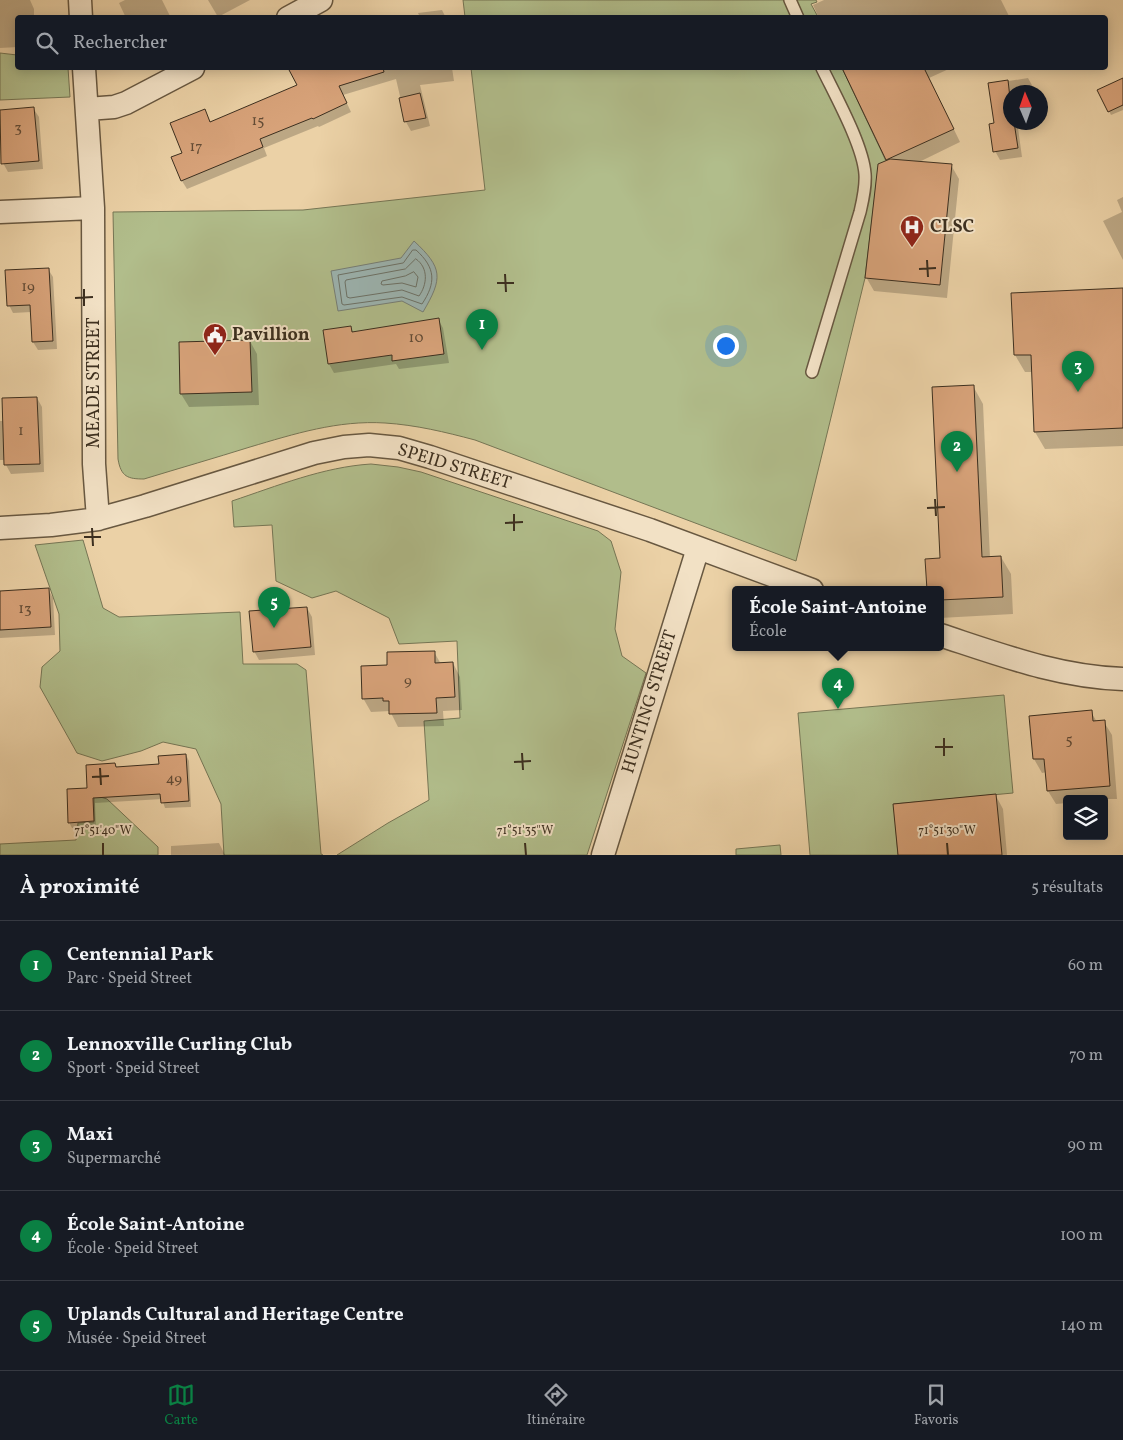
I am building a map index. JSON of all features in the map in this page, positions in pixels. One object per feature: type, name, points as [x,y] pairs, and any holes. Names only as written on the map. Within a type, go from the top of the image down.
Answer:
[{"type":"street","points":[[80,0],[81,15]]},
{"type":"street","points":[[294,15],[321,0]]},
{"type":"street","name":"MEADE STREET","points":[[84,70],[93,208],[94,464],[98,519]]},
{"type":"street","points":[[86,109],[114,107],[126,103],[189,70]]},
{"type":"street","points":[[0,212],[93,208]]},
{"type":"street","name":"SPEID STREET","points":[[0,528],[51,525],[98,519],[314,453],[369,444],[399,448],[430,457],[650,530],[801,586]]},
{"type":"street","name":"HUNTING STREET","points":[[603,855],[698,548]]},
{"type":"street","points":[[944,636],[1019,662],[1092,677],[1123,679]]},
{"type":"lane","points":[[790,0],[797,15]]},
{"type":"lane","points":[[812,372],[865,191],[865,172],[855,138],[823,70]]},
{"type":"green space","points":[[463,0],[816,0],[817,2],[811,4],[817,15],[465,15]]},
{"type":"green space","points":[[0,53],[15,55],[15,70],[68,70],[70,97],[0,100]]},
{"type":"green space","points":[[471,70],[843,70],[886,161],[889,161],[878,169],[865,278],[796,561],[475,440],[408,425],[368,423],[333,426],[283,437],[144,479],[126,476],[123,473],[118,459],[113,212],[303,210],[485,190]]},
{"type":"green space","points":[[371,464],[421,472],[598,531],[611,541],[621,572],[615,629],[622,656],[646,673],[587,855],[337,855],[429,800],[424,721],[460,718],[457,641],[399,644],[389,618],[336,591],[312,598],[276,581],[272,525],[234,527],[232,501],[318,473]]},
{"type":"green space","points":[[83,540],[103,608],[119,617],[240,612],[243,664],[297,664],[306,670],[321,854],[323,855],[224,855],[221,804],[196,749],[163,742],[141,751],[102,761],[77,753],[40,687],[42,667],[60,651],[59,614],[35,545]]},
{"type":"green space","points":[[1004,695],[1013,793],[894,804],[898,855],[810,855],[798,713]]},
{"type":"green space","points":[[94,795],[107,799],[158,847],[158,855],[0,855],[0,844],[76,840],[78,823],[94,822]]},
{"type":"green space","points":[[780,845],[781,855],[736,855],[736,849]]},
{"type":"water","points":[[414,241],[424,250],[435,266],[437,274],[437,282],[423,312],[402,301],[338,311],[331,271],[401,258]]},
{"type":"building","points":[[289,70],[384,70],[384,72],[339,86],[347,103],[313,119],[260,139],[263,147],[181,181],[171,157],[182,153],[170,123],[205,109],[210,122],[297,85]]},
{"type":"building","points":[[843,70],[925,70],[954,129],[886,160]]},
{"type":"building","points":[[1123,78],[1123,105],[1108,112],[1097,90]]},
{"type":"building","points":[[1008,80],[1009,85],[1003,85],[1003,130],[1015,130],[1018,148],[993,152],[989,124],[994,123],[988,83]]},
{"type":"building","points":[[420,93],[426,118],[404,122],[399,98]]},
{"type":"building","points":[[34,107],[39,161],[1,164],[0,110]]},
{"type":"building","points":[[890,159],[952,164],[940,285],[865,278],[878,164]]},
{"type":"building","points":[[49,268],[53,341],[32,342],[30,305],[7,306],[5,270]]},
{"type":"building","points":[[1123,288],[1123,428],[1034,432],[1031,355],[1014,355],[1011,293]]},
{"type":"building","points":[[439,318],[444,354],[392,361],[392,355],[328,364],[323,330],[351,326],[352,332]]},
{"type":"building","name":"Pavillion","points":[[250,340],[252,392],[180,394],[179,342]]},
{"type":"building","points":[[974,385],[982,557],[1001,556],[1003,597],[944,600],[944,586],[927,586],[925,559],[940,558],[932,387]]},
{"type":"building","points":[[37,397],[40,464],[4,465],[2,398]]},
{"type":"building","points":[[49,588],[51,627],[0,630],[0,591]]},
{"type":"building","points":[[307,607],[311,647],[253,652],[249,611]]},
{"type":"building","points":[[435,651],[435,663],[453,662],[455,697],[436,698],[437,713],[389,714],[389,701],[383,701],[383,698],[362,699],[361,666],[387,665],[387,652]]},
{"type":"building","points":[[1092,710],[1093,721],[1105,720],[1110,786],[1047,791],[1044,759],[1033,759],[1029,716]]},
{"type":"building","points":[[186,754],[189,801],[161,803],[160,794],[93,798],[94,821],[68,823],[67,789],[87,788],[86,765],[115,763],[116,767],[159,764],[158,756]]},
{"type":"building","points":[[996,794],[1002,855],[898,855],[893,804]]},
{"type":"place","name":"CLSC","points":[[912,248]]},
{"type":"place","name":"Centennial Park","points":[[482,350]]},
{"type":"place","name":"Pavillion","points":[[215,356]]},
{"type":"place","name":"Maxi","points":[[1078,392]]},
{"type":"place","name":"Lennoxville Curling Club","points":[[957,472]]},
{"type":"place","name":"Uplands Cultural and Heritage Centre","points":[[274,628]]},
{"type":"place","name":"École Saint-Antoine","points":[[838,709]]}]
